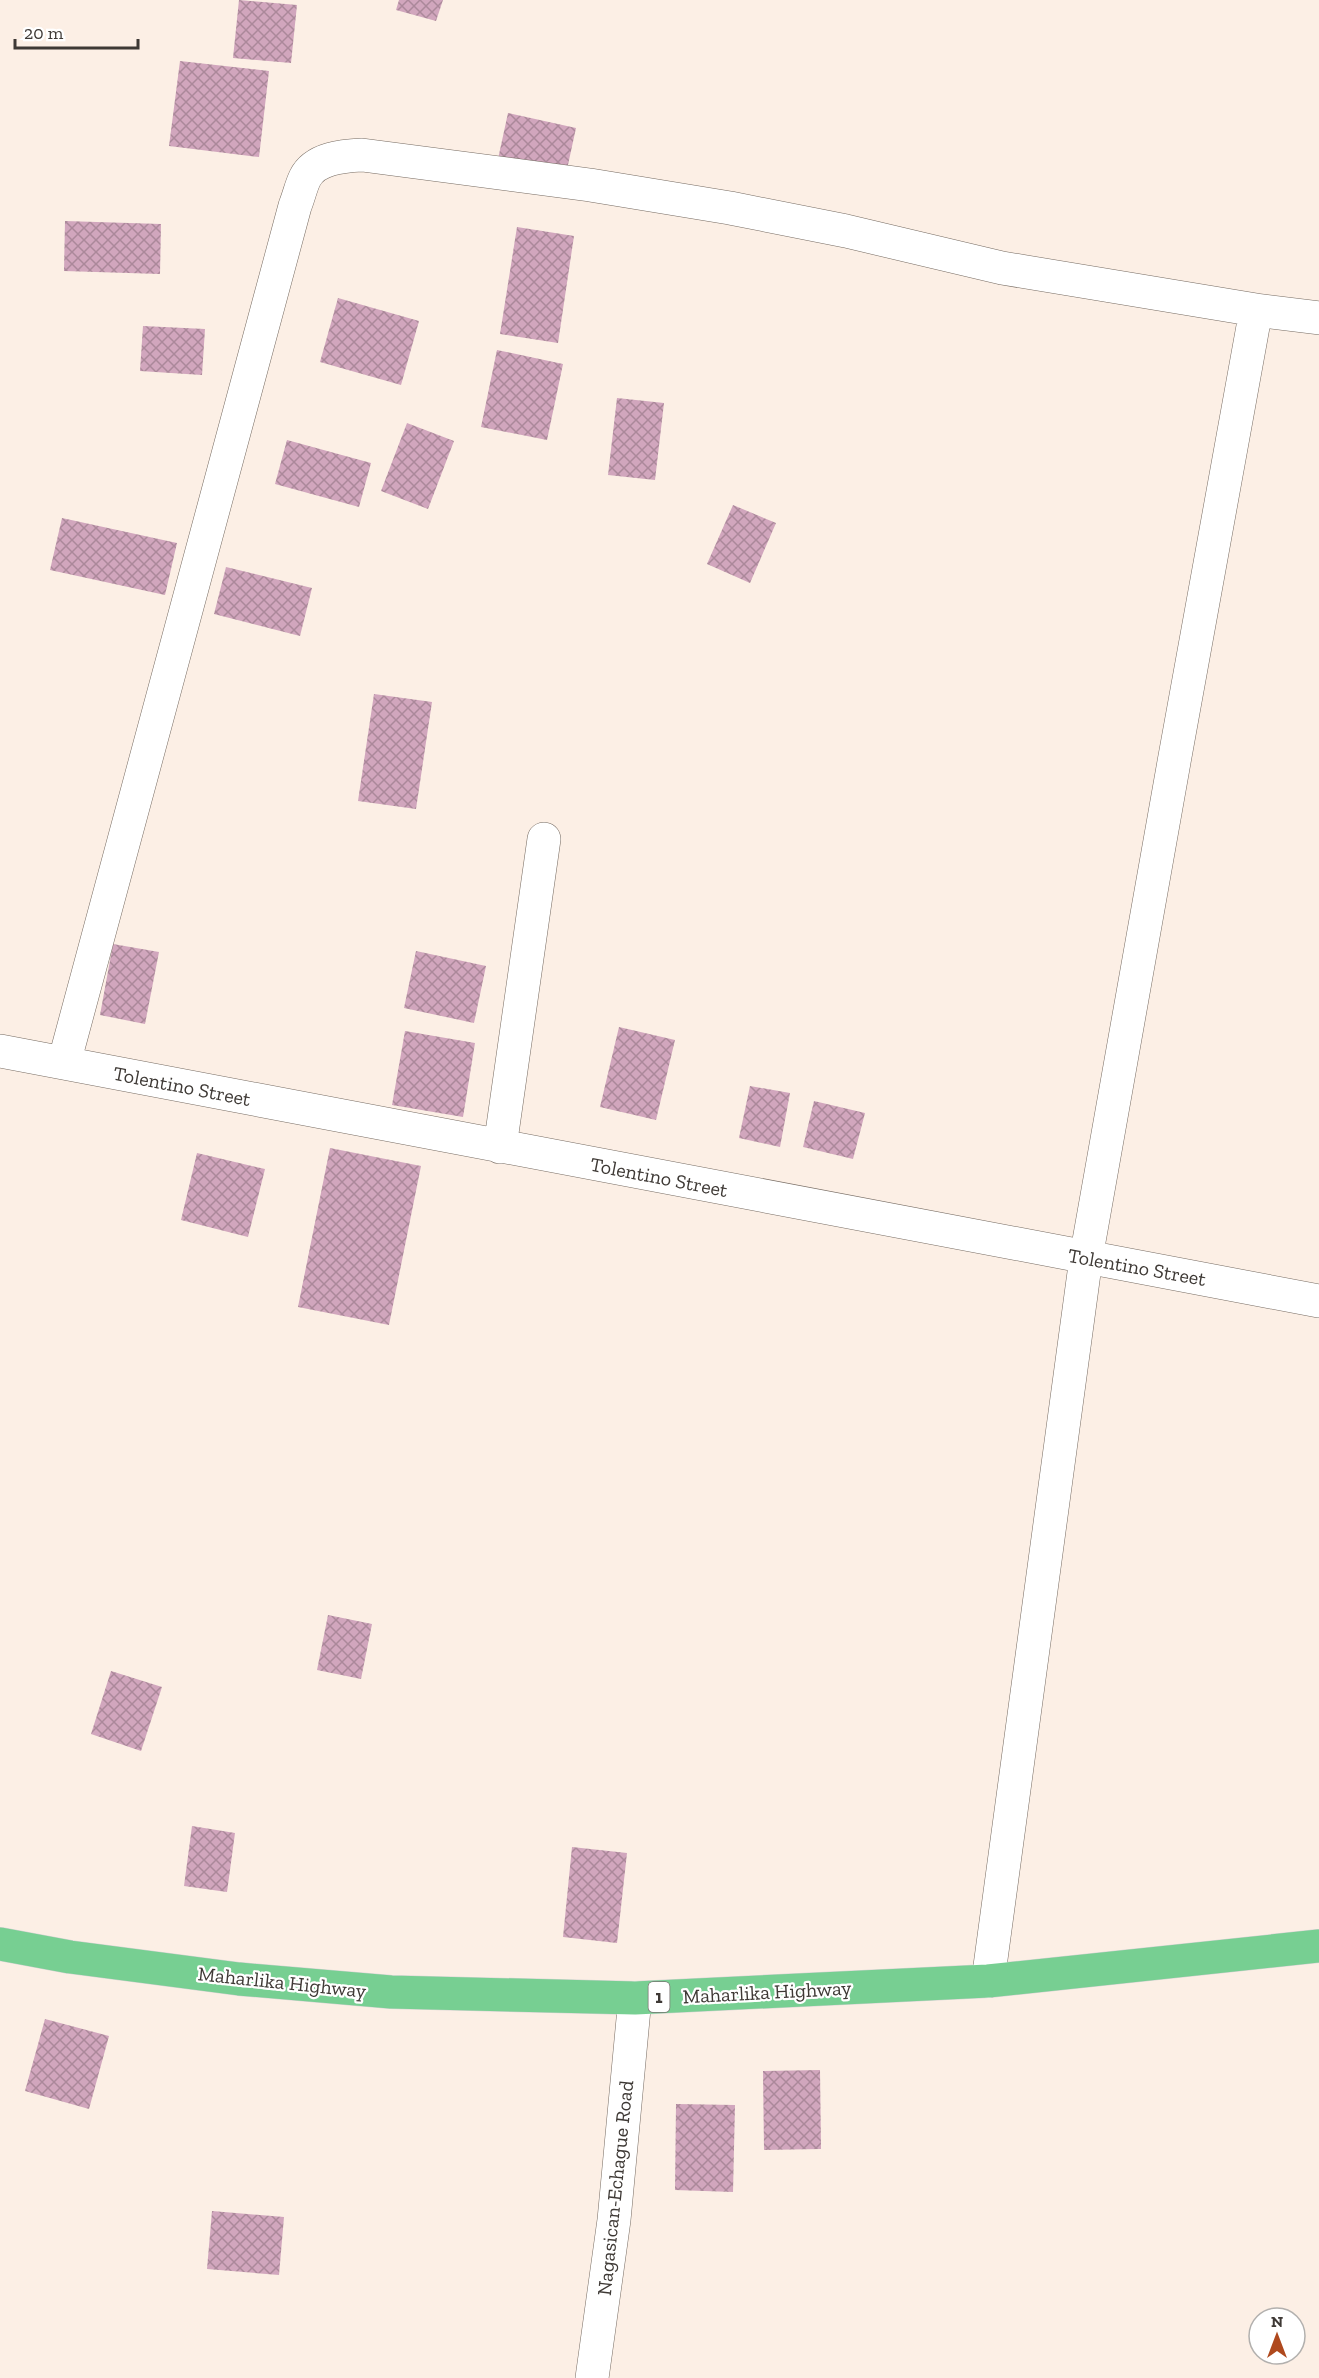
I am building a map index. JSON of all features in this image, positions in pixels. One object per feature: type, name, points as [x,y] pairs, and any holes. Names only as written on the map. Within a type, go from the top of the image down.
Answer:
[{"type":"highway","name":"Maharlika Highway","points":[[0,1944],[70,1957],[239,1979],[391,1992],[635,1998],[988,1981],[1319,1946]]},
{"type":"street","points":[[64,1063],[295,206],[306,175],[321,164],[336,157],[362,155],[602,187],[730,208],[846,231],[1002,268],[1256,310],[1319,318]]},
{"type":"street","points":[[988,1981],[1086,1258],[1256,310]]},
{"type":"street","points":[[500,1147],[544,839]]},
{"type":"street","name":"Tolentino Street","points":[[0,1051],[1319,1301]]},
{"type":"street","name":"Nagasican-Echague Road","points":[[592,2378],[614,2220],[635,1998]]},
{"type":"building","points":[[239,0],[297,5],[291,63],[233,58]]},
{"type":"building","points":[[399,0],[443,0],[436,21],[396,10]]},
{"type":"building","points":[[180,61],[269,71],[259,157],[169,146]]},
{"type":"building","points":[[508,113],[576,128],[566,174],[498,159]]},
{"type":"building","points":[[65,221],[161,224],[160,274],[64,271]]},
{"type":"building","points":[[517,227],[574,236],[558,343],[500,334]]},
{"type":"building","points":[[338,298],[419,321],[401,385],[320,362]]},
{"type":"building","points":[[143,326],[205,329],[202,375],[140,371]]},
{"type":"building","points":[[497,350],[563,364],[547,440],[481,427]]},
{"type":"building","points":[[617,398],[664,403],[655,480],[608,475]]},
{"type":"building","points":[[407,423],[454,441],[428,509],[381,491]]},
{"type":"building","points":[[287,440],[371,463],[359,507],[275,484]]},
{"type":"building","points":[[733,505],[776,523],[750,583],[707,564]]},
{"type":"building","points":[[62,518],[177,543],[165,595],[50,570]]},
{"type":"building","points":[[226,567],[312,588],[300,636],[214,614]]},
{"type":"building","points":[[374,694],[432,702],[416,809],[358,801]]},
{"type":"building","points":[[113,944],[159,952],[145,1024],[100,1015]]},
{"type":"building","points":[[416,951],[486,966],[474,1023],[404,1008]]},
{"type":"building","points":[[619,1027],[675,1040],[656,1120],[600,1107]]},
{"type":"building","points":[[405,1031],[475,1043],[463,1117],[392,1105]]},
{"type":"building","points":[[750,1086],[790,1093],[780,1147],[739,1138]]},
{"type":"building","points":[[814,1101],[865,1113],[853,1159],[803,1147]]},
{"type":"building","points":[[330,1148],[421,1166],[389,1325],[298,1307]]},
{"type":"building","points":[[197,1153],[265,1169],[248,1237],[181,1220]]},
{"type":"building","points":[[328,1615],[372,1624],[361,1679],[317,1670]]},
{"type":"building","points":[[111,1671],[162,1687],[141,1751],[91,1734]]},
{"type":"building","points":[[192,1826],[235,1833],[227,1892],[184,1886]]},
{"type":"building","points":[[572,1847],[627,1853],[617,1943],[563,1937]]},
{"type":"building","points":[[45,2019],[109,2036],[89,2109],[25,2091]]},
{"type":"building","points":[[820,2070],[821,2149],[764,2150],[763,2071]]},
{"type":"building","points":[[676,2104],[735,2105],[733,2192],[675,2190]]},
{"type":"building","points":[[212,2211],[284,2217],[279,2275],[207,2269]]}]
